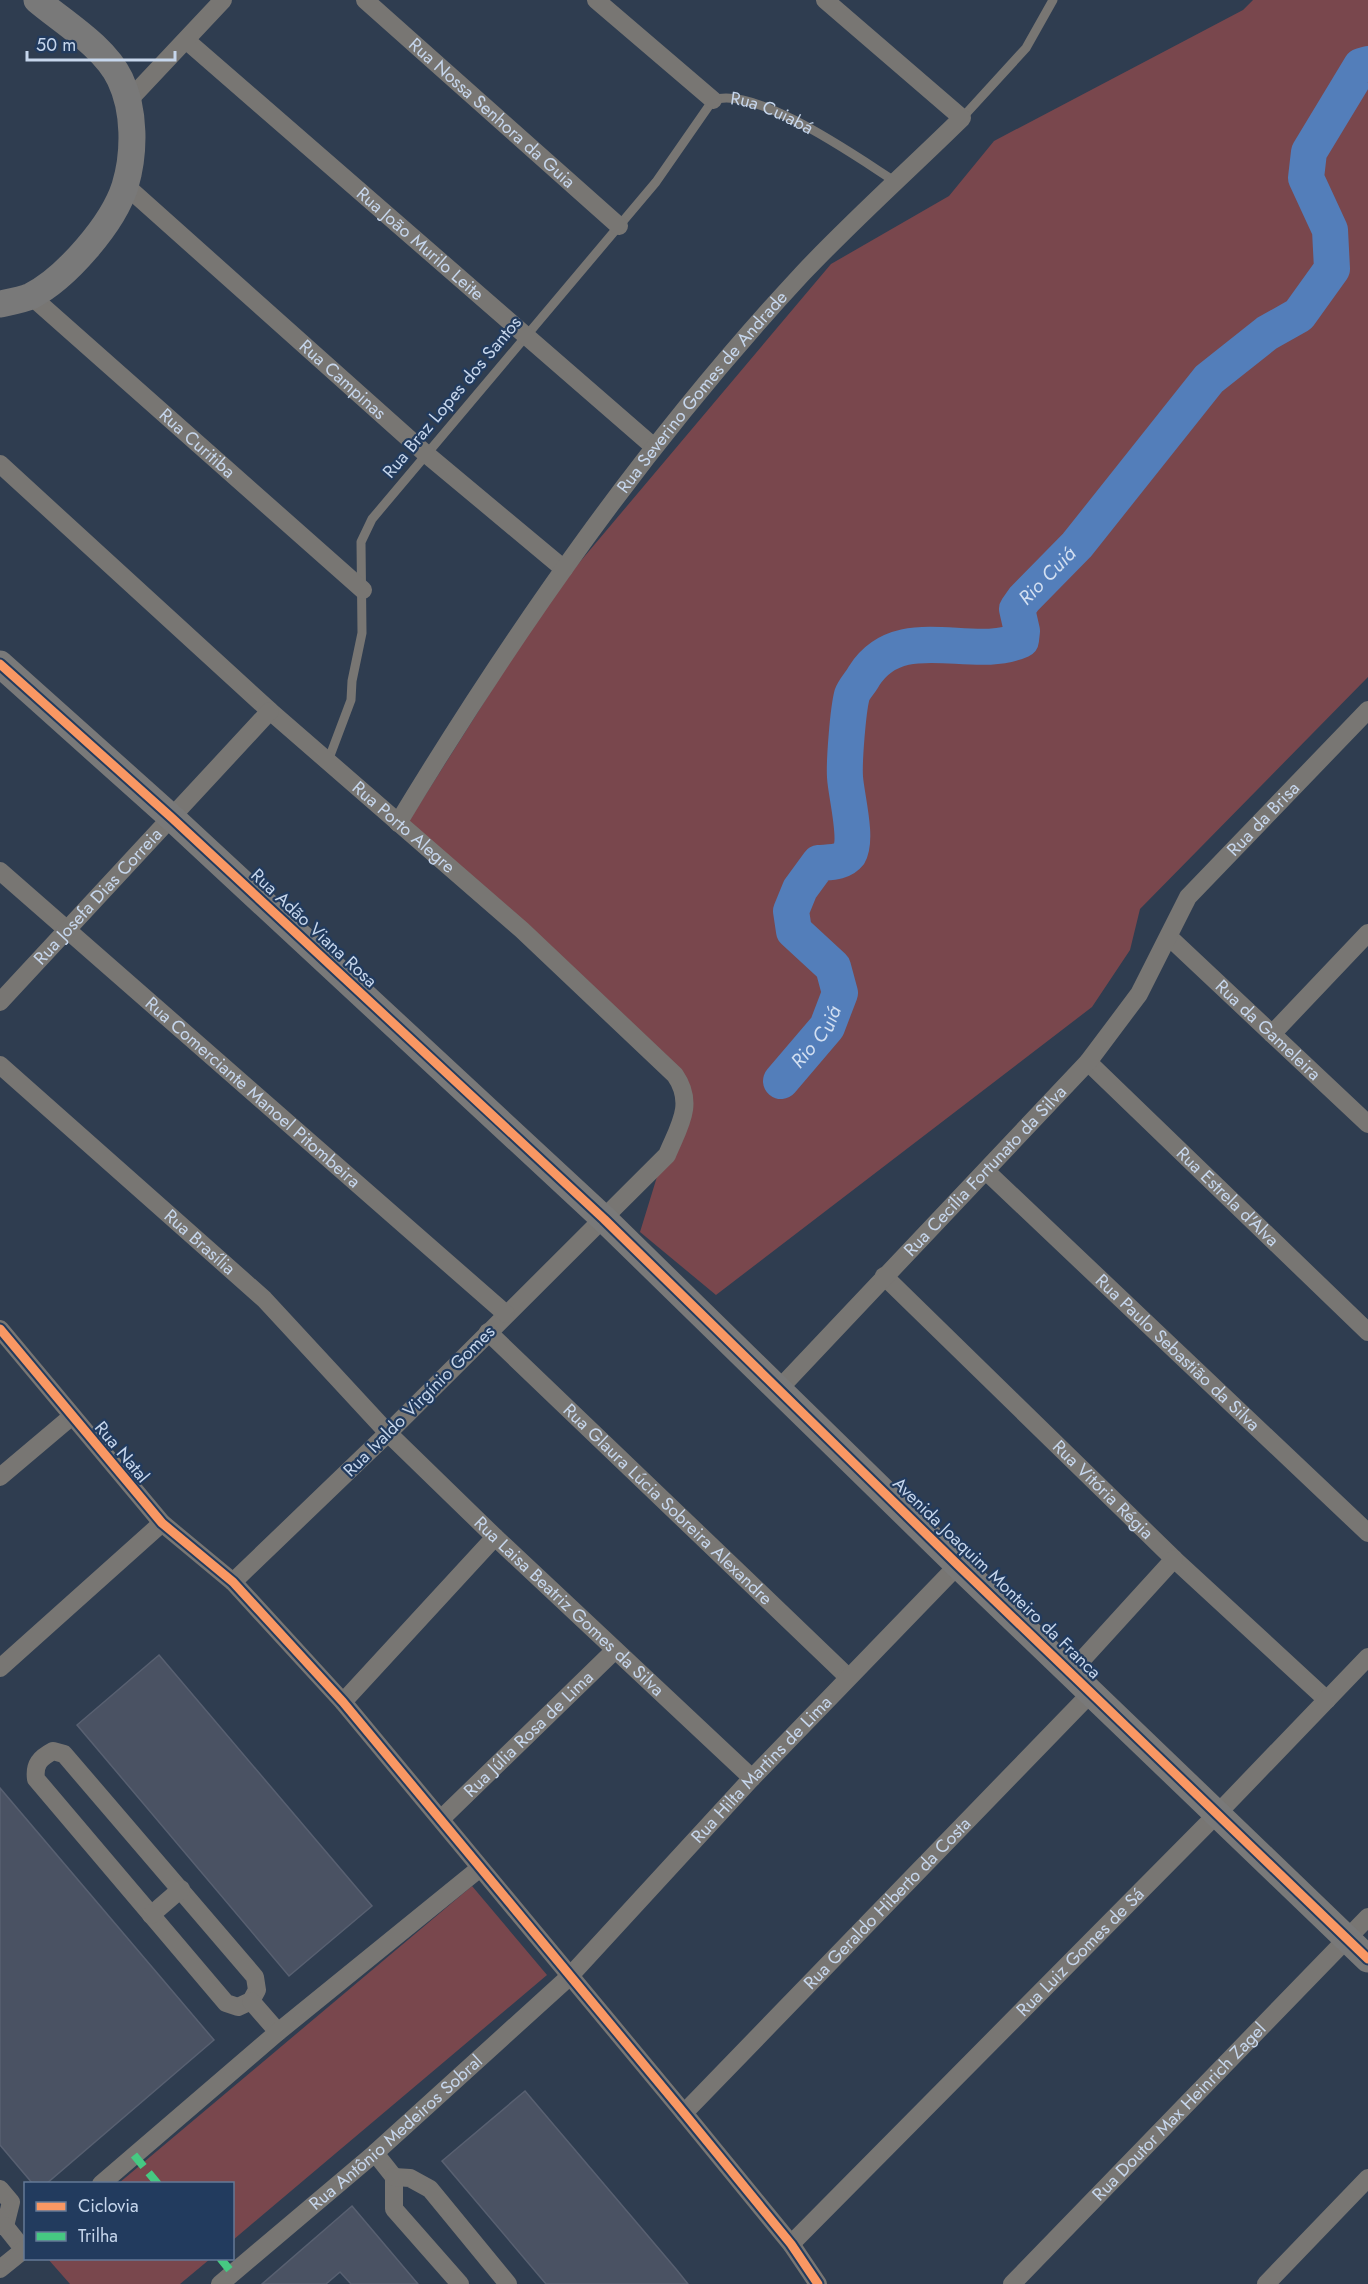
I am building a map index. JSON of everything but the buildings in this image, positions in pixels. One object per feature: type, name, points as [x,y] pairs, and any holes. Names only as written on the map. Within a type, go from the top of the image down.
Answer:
[{"type":"street","points":[[0,304],[30,296],[52,281],[95,238],[125,185],[132,139],[129,100],[118,76],[104,56],[37,0]]},
{"type":"street","points":[[129,100],[187,41],[223,0]]},
{"type":"street","name":"Rua Nossa Senhora da Guia","points":[[365,0],[619,226]]},
{"type":"street","name":"Rua Cuiabá","points":[[596,0],[713,100]]},
{"type":"street","points":[[825,0],[962,118]]},
{"type":"street","name":"Rua João Murilo Leite","points":[[187,41],[654,447]]},
{"type":"street","name":"Rua Severino Gomes de Andrade","points":[[398,823],[487,678],[654,447],[801,275],[962,118]]},
{"type":"street","name":"Rua Campinas","points":[[125,185],[425,453],[564,569]]},
{"type":"street","name":"Rua Curitiba","points":[[30,296],[363,590]]},
{"type":"street","name":"Rua Porto Alegre","points":[[0,464],[270,711],[522,930],[675,1075],[683,1087],[686,1102],[667,1155],[604,1218]]},
{"type":"street","name":"Rua Adão Viana Rosa","points":[[0,664],[172,818],[604,1218]]},
{"type":"street","name":"Rua da Brisa","points":[[1169,937],[1175,918],[1188,897],[1368,710]]},
{"type":"street","name":"Rua Josefa Dias Correia","points":[[0,1002],[270,711]]},
{"type":"street","name":"Rua Comerciante Manoel Pitombeira","points":[[0,871],[65,931],[506,1314]]},
{"type":"street","points":[[1272,1034],[1368,933]]},
{"type":"street","name":"Rua da Gameleira","points":[[1169,937],[1368,1125]]},
{"type":"street","name":"Rua Cecília Fortunato da Silva","points":[[779,1389],[1088,1062],[1139,994],[1169,937]]},
{"type":"street","name":"Rua Estrela d'Alva","points":[[1088,1062],[1368,1332]]},
{"type":"street","name":"Rua Brasília","points":[[0,1065],[264,1299],[388,1432]]},
{"type":"street","name":"Rua Paulo Sebastião da Silva","points":[[986,1171],[1368,1533]]},
{"type":"street","name":"Rua Ivaldo Virgínio Gomes","points":[[232,1582],[388,1432],[604,1218]]},
{"type":"street","name":"Avenida Joaquim Monteiro da Franca","points":[[604,1218],[958,1565],[1368,1959]]},
{"type":"street","name":"Rua Vitória Régia","points":[[884,1276],[1174,1559],[1327,1700]]},
{"type":"street","name":"Rua Natal","points":[[0,1329],[71,1417],[162,1523],[232,1582],[343,1702],[791,2244],[818,2284]]},
{"type":"street","name":"Rua Glaura Lúcia Sobreira Alexandre","points":[[488,1332],[848,1677]]},
{"type":"street","points":[[0,1476],[71,1417]]},
{"type":"street","name":"Rua Laisa Beatriz Gomes da Silva","points":[[388,1432],[495,1537],[752,1778]]},
{"type":"street","points":[[0,1668],[162,1523]]},
{"type":"street","points":[[343,1702],[495,1537]]},
{"type":"street","points":[[1071,1672],[1174,1559]]},
{"type":"street","name":"Rua Hilta Martins de Lima","points":[[570,1977],[752,1778],[958,1565]]},
{"type":"street","name":"Rua Júlia Rosa de Lima","points":[[441,1819],[615,1650]]},
{"type":"street","name":"Rua Luiz Gomes de Sá","points":[[791,2244],[1218,1813],[1368,1657]]},
{"type":"street","name":"Rua Geraldo Hiberto da Costa","points":[[684,2113],[1092,1692]]},
{"type":"street","points":[[53,1751],[64,1754],[181,1889],[255,1977],[257,1990],[251,2001],[238,2007],[226,2003],[151,1915],[36,1779],[35,1768],[41,1757],[53,1751]]},
{"type":"street","points":[[103,2182],[278,2032],[480,1868]]},
{"type":"street","points":[[151,1915],[181,1889]]},
{"type":"street","name":"Rua Doutor Max Heinrich Zagel","points":[[1012,2284],[1368,1917]]},
{"type":"street","name":"Rua Antônio Medeiros Sobral","points":[[220,2284],[375,2153],[570,1977]]},
{"type":"street","points":[[251,2001],[278,2032]]},
{"type":"street","points":[[375,2153],[394,2177],[394,2209],[460,2284]]},
{"type":"street","points":[[394,2177],[410,2178],[430,2188],[508,2284]]},
{"type":"street","points":[[1266,2284],[1368,2178]]},
{"type":"street","points":[[0,2189],[11,2202],[2,2226],[24,2248]]},
{"type":"street","points":[[0,2269],[24,2250]]},
{"type":"lane","name":"Rua Severino Gomes de Andrade","points":[[962,118],[1026,48],[1041,26],[1053,0]]},
{"type":"lane","name":"Rua Cuiabá","points":[[713,100],[724,97],[743,100],[789,118],[897,183]]},
{"type":"lane","name":"Rua Braz Lopes dos Santos","points":[[328,761],[351,700],[352,681],[362,633],[363,590],[360,556],[361,542],[366,530],[425,453],[670,163],[713,100]]},
{"type":"shaded area","points":[[1253,0],[1368,0],[1368,677],[1140,909],[1130,950],[1092,1007],[716,1295],[640,1232],[684,1089],[407,824],[552,595],[831,264],[949,196],[994,141],[1243,10]]},
{"type":"shaded area","points":[[472,1886],[547,1975],[234,2239],[234,2182],[120,2182]]},
{"type":"shaded area","points":[[49,2260],[209,2260],[180,2284],[70,2284]]},
{"type":"waterway","name":"Rio Cuiá","points":[[781,1081],[827,1027],[840,993],[833,967],[794,931],[791,911],[800,889],[819,863],[843,859],[849,854],[851,847],[852,828],[845,769],[849,712],[854,690],[879,659],[897,649],[917,645],[1002,646],[1021,640],[1022,631],[1017,609],[1024,599],[1077,545],[1209,379],[1267,333],[1299,315],[1332,269],[1330,230],[1306,178],[1309,152],[1361,66],[1368,64]]},
{"type":"marked path","points":[[134,2155],[156,2182]]},
{"type":"marked path","points":[[222,2260],[233,2274]]},
{"type":"cycle path","points":[[0,664],[172,818],[604,1219],[958,1565],[1368,1959]]},
{"type":"cycle path","points":[[0,1329],[162,1523],[233,1582],[343,1702],[791,2244],[818,2284]]}]
